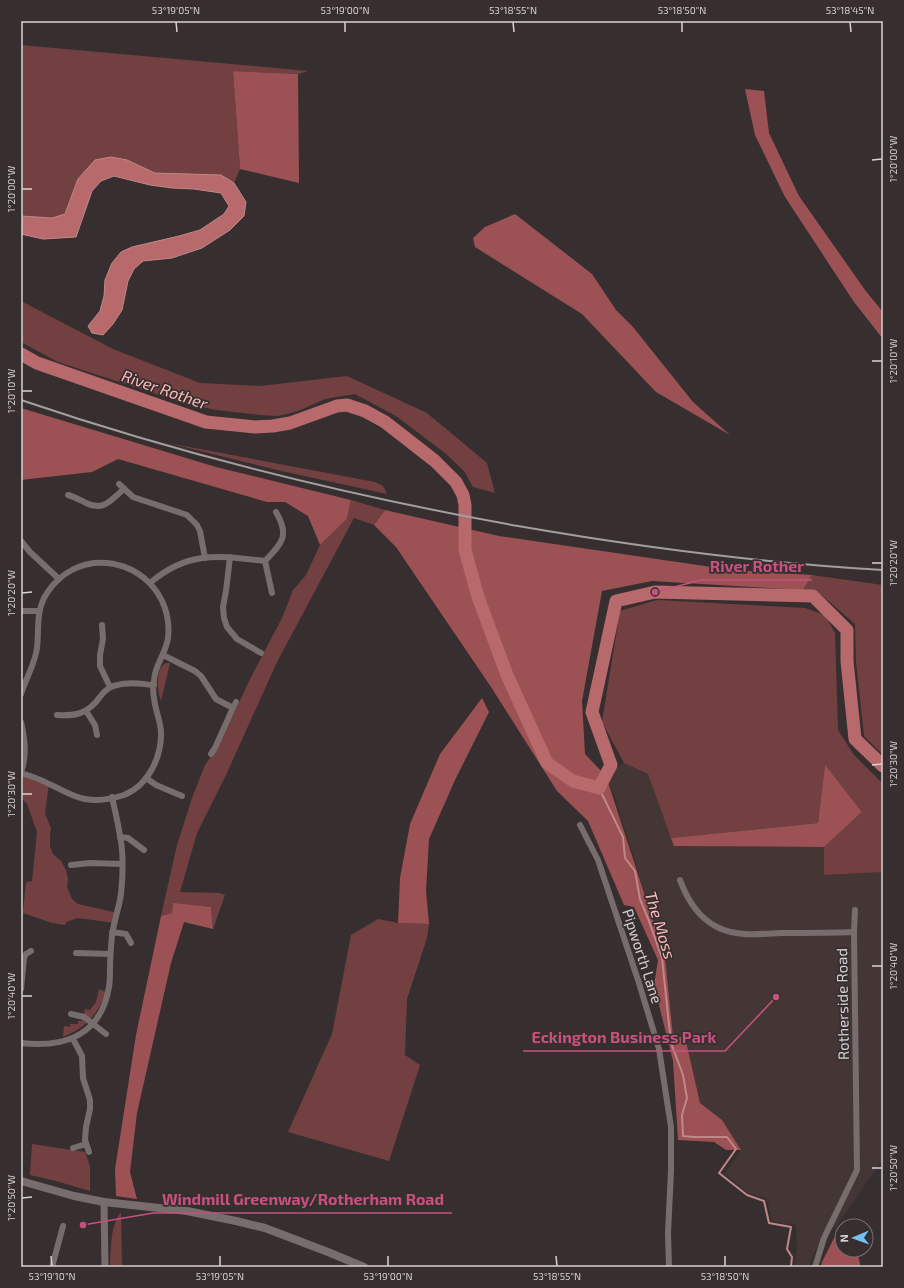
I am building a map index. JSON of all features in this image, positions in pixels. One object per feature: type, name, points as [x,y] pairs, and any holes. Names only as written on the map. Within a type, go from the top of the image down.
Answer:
[{"type":"main road","points":[[21,1181],[74,1196],[104,1202],[187,1211],[236,1220],[271,1230],[364,1267]]},
{"type":"street","points":[[119,484],[133,497],[187,515],[197,525],[200,531],[205,558]]},
{"type":"street","points":[[68,495],[92,507],[100,507],[105,506],[124,490]]},
{"type":"street","points":[[150,583],[176,565],[205,558],[230,558],[265,561],[279,547],[283,540],[283,528],[276,512]]},
{"type":"street","points":[[21,541],[30,552],[59,578]]},
{"type":"street","points":[[230,558],[223,607],[224,618],[227,627],[237,639],[261,653]]},
{"type":"street","points":[[265,561],[272,593]]},
{"type":"street","points":[[21,694],[23,682],[31,667],[37,648],[39,611],[45,596],[59,578],[70,570],[80,566],[94,563],[108,563],[121,565],[134,571],[150,583],[156,590],[164,606],[168,620],[168,640],[163,655],[157,666],[154,685],[154,698],[160,722],[160,747],[146,778],[124,794],[104,799],[85,799],[65,792],[35,777],[21,772],[25,748],[21,722]]},
{"type":"street","points":[[21,611],[39,611]]},
{"type":"street","points":[[102,625],[103,639],[100,655],[100,666],[110,687]]},
{"type":"street","points":[[163,655],[195,671],[201,676],[216,699],[233,708]]},
{"type":"street","points":[[57,715],[75,715],[86,711],[110,687],[126,683],[154,685]]},
{"type":"street","points":[[211,754],[216,748],[236,702]]},
{"type":"street","points":[[86,711],[95,725],[97,735]]},
{"type":"street","points":[[146,778],[156,786],[182,796]]},
{"type":"street","points":[[21,1043],[47,1044],[73,1039],[92,1024],[99,1016],[105,1004],[110,980],[112,932],[121,894],[122,864],[120,836],[112,797]]},
{"type":"street","name":"Pipworth Lane","points":[[580,825],[598,860],[638,980],[659,1049],[671,1127],[671,1171],[668,1233],[669,1267]]},
{"type":"street","points":[[120,836],[128,838],[144,850]]},
{"type":"street","points":[[71,865],[90,863],[122,864]]},
{"type":"street","name":"Rotherside Road","points":[[680,880],[684,891],[696,910],[722,930],[742,934],[854,932],[856,1170],[824,1238],[815,1267]]},
{"type":"street","points":[[854,932],[855,910]]},
{"type":"street","points":[[112,932],[126,934],[131,942]]},
{"type":"street","points":[[21,988],[24,958],[26,954],[32,951]]},
{"type":"street","points":[[76,953],[110,954]]},
{"type":"street","points":[[70,1014],[84,1017],[106,1034]]},
{"type":"street","points":[[73,1039],[82,1056],[83,1078],[90,1100],[90,1109],[86,1127],[86,1144],[89,1152]]},
{"type":"street","points":[[73,1148],[86,1144]]},
{"type":"street","points":[[104,1202],[105,1267]]},
{"type":"street","points":[[52,1267],[63,1226]]},
{"type":"shaded area","points":[[21,45],[308,71],[298,74],[233,71],[240,169],[234,183],[221,175],[155,173],[127,160],[78,179],[65,214],[52,218],[21,216]]},
{"type":"shaded area","points":[[233,71],[298,74],[299,183],[240,169]]},
{"type":"shaded area","points":[[745,89],[764,91],[769,133],[799,196],[865,290],[883,312],[883,339],[854,302],[785,197],[755,135]]},
{"type":"shaded area","points":[[111,157],[127,160],[155,173],[221,175],[234,183],[246,202],[244,216],[230,230],[202,248],[172,258],[143,261],[134,269],[128,281],[122,310],[113,324],[103,335],[92,333],[88,326],[100,311],[104,296],[105,280],[112,263],[121,252],[132,247],[200,230],[224,214],[229,206],[221,193],[150,185],[114,176],[101,181],[92,191],[76,237],[43,239],[21,234],[21,216],[52,218],[65,214],[78,179],[95,160]]},
{"type":"shaded area","points":[[515,214],[592,274],[616,310],[633,327],[693,402],[730,435],[656,392],[582,314],[475,247],[473,238],[485,227]]},
{"type":"shaded area","points":[[21,301],[113,349],[200,383],[260,386],[347,376],[427,413],[487,463],[495,493],[473,487],[464,471],[445,453],[396,416],[355,394],[325,399],[298,411],[279,416],[261,415],[216,410],[184,403],[58,362],[21,342]]},
{"type":"shaded area","points":[[21,408],[216,467],[351,500],[347,519],[320,545],[308,516],[285,502],[267,502],[118,459],[92,472],[21,480]]},
{"type":"shaded area","points":[[168,443],[375,482],[383,486],[387,494],[277,470]]},
{"type":"shaded area","points":[[351,500],[385,510],[374,525],[354,518],[277,662],[226,775],[197,833],[180,892],[219,893],[225,895],[213,929],[211,907],[173,904],[172,913],[161,916],[177,845],[192,798],[205,765],[220,744],[250,679],[282,618],[293,590],[306,575],[320,545],[347,519]]},
{"type":"shaded area","points":[[385,510],[499,536],[732,570],[812,575],[803,590],[652,581],[602,591],[582,701],[585,754],[606,776],[665,957],[673,1037],[685,1037],[700,1103],[722,1120],[741,1150],[726,1150],[714,1142],[678,1140],[673,1061],[654,985],[658,960],[634,907],[624,905],[588,821],[557,791],[491,687],[396,547],[374,525]]},
{"type":"shaded area","points":[[812,575],[883,585],[883,755],[864,736],[856,661],[855,624],[817,591],[803,590]]},
{"type":"shaded area","points":[[657,600],[805,608],[825,615],[835,633],[838,730],[854,755],[883,784],[883,872],[824,875],[824,847],[862,812],[825,766],[818,823],[671,838],[648,774],[624,763],[602,722],[620,611]]},
{"type":"shaded area","points":[[166,663],[170,663],[161,701],[158,680],[160,670]]},
{"type":"shaded area","points":[[482,698],[489,712],[455,780],[429,839],[426,891],[429,924],[398,923],[400,878],[410,824],[440,754]]},
{"type":"shaded area","points":[[624,763],[648,774],[675,846],[824,847],[824,875],[883,872],[883,1163],[880,1163],[842,1218],[834,1218],[834,1227],[824,1234],[809,1267],[795,1267],[797,1248],[796,1225],[772,1221],[767,1199],[749,1193],[725,1174],[741,1150],[722,1120],[700,1103],[685,1037],[673,1037],[665,957],[616,800],[606,776]]},
{"type":"shaded area","points":[[825,765],[862,812],[824,847],[674,846],[671,838],[818,823]]},
{"type":"shaded area","points":[[21,773],[49,783],[45,814],[51,828],[50,846],[53,854],[61,861],[66,870],[68,879],[67,887],[72,899],[78,904],[118,913],[115,923],[78,918],[66,922],[65,925],[52,923],[23,913],[26,882],[32,881],[37,832],[27,804],[21,798]]},
{"type":"shaded area","points":[[173,903],[211,907],[213,929],[184,922],[171,963],[137,1113],[130,1172],[137,1199],[116,1196],[115,1169],[136,1035],[161,916],[172,913]]},
{"type":"shaded area","points":[[378,919],[398,923],[429,924],[427,938],[407,999],[405,1055],[420,1065],[389,1161],[288,1132],[332,1034],[351,935]]},
{"type":"shaded area","points":[[99,989],[106,992],[95,1014],[84,1025],[63,1037],[64,1026],[70,1027],[70,1024],[78,1024],[78,1021],[82,1021],[85,1009],[90,1010],[96,1002]]},
{"type":"shaded area","points":[[32,1144],[85,1152],[90,1166],[90,1191],[30,1175]]},
{"type":"shaded area","points":[[121,1212],[122,1267],[110,1267],[113,1231],[117,1218]]},
{"type":"shaded area","points":[[834,1238],[834,1258],[859,1258],[860,1264],[859,1267],[821,1267]]},
{"type":"waterway","name":"River Rother","points":[[21,354],[37,363],[206,422],[255,427],[273,426],[290,423],[337,406],[347,405],[365,411],[385,422],[435,461],[456,482],[463,495],[465,505],[465,550],[478,597],[507,675],[547,763],[573,781],[599,788],[611,765],[592,712],[616,601],[655,592],[813,596],[847,630],[847,661],[855,739],[883,766]]},
{"type":"waterway","name":"The Moss","points":[[599,788],[623,837],[625,858],[635,871],[640,899],[662,958],[671,1043],[683,1075],[687,1098],[682,1115],[683,1136],[727,1137],[736,1149],[719,1173],[747,1195],[764,1201],[769,1223],[791,1227],[787,1249],[792,1257],[791,1267]]},
{"type":"railway","points":[[21,400],[143,439],[205,456],[330,487],[455,514],[563,534],[654,547],[746,559],[883,570]]},
{"type":"place","name":"River Rother","points":[[655,592]]},
{"type":"place","name":"Eckington Business Park","points":[[776,997]]},
{"type":"place","name":"Windmill Greenway/Rotherham Road","points":[[83,1225]]}]
